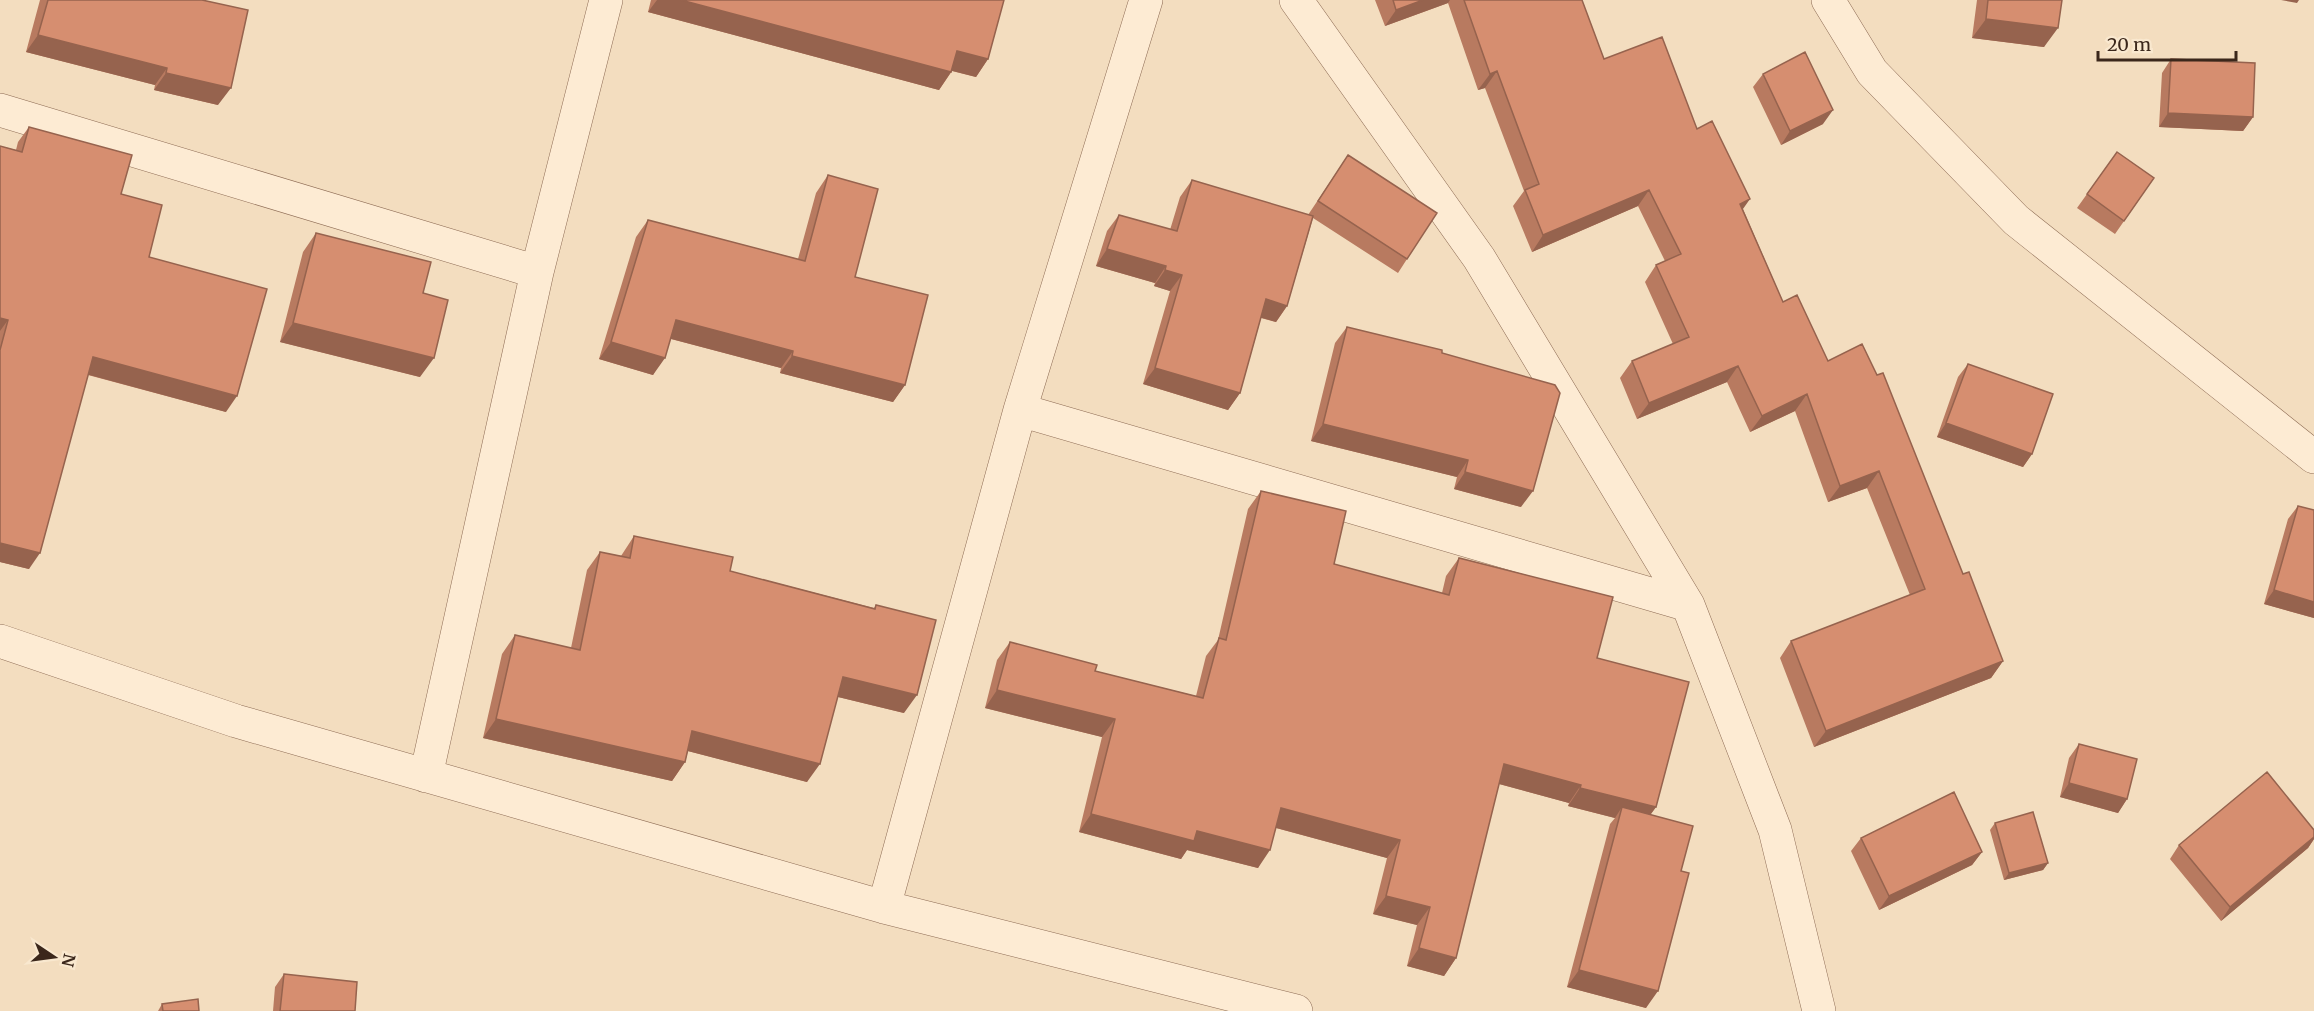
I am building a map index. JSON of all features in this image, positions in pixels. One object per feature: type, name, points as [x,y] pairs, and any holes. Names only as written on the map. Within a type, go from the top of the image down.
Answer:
[{"type":"street","points":[[426,776],[537,273],[606,0]]},
{"type":"street","points":[[884,907],[1020,410],[1146,0]]},
{"type":"street","points":[[1296,0],[1479,258],[1689,605],[1775,830],[1820,1011]]},
{"type":"street","points":[[1828,0],[1872,72],[2016,220],[2314,458]]},
{"type":"street","points":[[0,110],[537,273]]},
{"type":"street","points":[[1020,410],[1689,605]]},
{"type":"street","points":[[0,641],[236,721],[884,907],[1296,1011]]},
{"type":"building","points":[[48,0],[202,0],[248,10],[231,88],[166,73],[167,68],[38,35]]},
{"type":"building","points":[[681,0],[1004,0],[988,59],[957,51],[951,72]]},
{"type":"building","points":[[1393,0],[1423,0],[1396,10]]},
{"type":"building","points":[[1464,0],[1582,0],[1604,59],[1662,37],[1697,129],[1712,121],[1750,199],[1740,204],[1783,302],[1797,295],[1828,361],[1862,344],[1877,375],[1883,373],[1963,574],[1969,572],[2003,661],[1826,731],[1791,641],[1925,589],[1879,471],[1840,486],[1807,394],[1762,416],[1738,366],[1649,403],[1632,361],[1689,337],[1656,265],[1681,254],[1649,190],[1543,235],[1525,190],[1539,184],[1497,71],[1490,74]]},
{"type":"building","points":[[1988,0],[2062,0],[2058,28],[1986,19]]},
{"type":"building","points":[[1805,52],[1833,110],[1790,131],[1763,74]]},
{"type":"building","points":[[2171,59],[2255,63],[2253,117],[2168,113]]},
{"type":"building","points":[[29,127],[132,155],[121,194],[162,205],[149,257],[267,289],[237,396],[93,357],[40,553],[0,543],[0,350],[8,320],[0,318],[0,146],[22,152]]},
{"type":"building","points":[[2117,152],[2154,178],[2124,221],[2087,194]]},
{"type":"building","points":[[1348,155],[1437,213],[1407,259],[1318,201]]},
{"type":"building","points":[[828,175],[878,189],[855,277],[928,295],[905,385],[792,356],[793,351],[676,320],[665,358],[611,342],[648,220],[805,261]]},
{"type":"building","points":[[1192,180],[1313,216],[1287,306],[1266,299],[1240,393],[1155,368],[1182,275],[1165,270],[1166,266],[1107,249],[1119,215],[1177,231]]},
{"type":"building","points":[[316,233],[431,262],[423,293],[448,300],[434,358],[293,323]]},
{"type":"building","points":[[1347,327],[1442,350],[1442,353],[1555,385],[1560,393],[1533,491],[1465,472],[1468,460],[1323,424]]},
{"type":"building","points":[[1968,364],[2053,394],[2032,454],[1946,423]]},
{"type":"building","points":[[1261,491],[1346,511],[1334,564],[1449,595],[1459,558],[1613,597],[1597,658],[1689,682],[1656,807],[1580,788],[1581,785],[1504,764],[1456,958],[1419,948],[1430,907],[1386,896],[1400,840],[1281,808],[1270,850],[1197,831],[1194,841],[1091,814],[1115,719],[997,690],[1010,642],[1097,665],[1095,671],[1203,698],[1219,638],[1226,640]]},
{"type":"building","points":[[2298,506],[2314,510],[2314,602],[2274,590]]},
{"type":"building","points":[[634,536],[733,557],[730,571],[875,609],[876,605],[936,620],[917,695],[843,677],[820,764],[692,731],[685,762],[496,719],[515,635],[580,650],[600,552],[630,558]]},
{"type":"building","points":[[2079,744],[2137,759],[2127,799],[2069,783]]},
{"type":"building","points":[[2267,772],[2314,830],[2314,837],[2230,907],[2179,845]]},
{"type":"building","points":[[1954,792],[1982,852],[1889,896],[1861,838]]},
{"type":"building","points":[[1622,807],[1693,826],[1681,871],[1689,873],[1658,991],[1579,970]]},
{"type":"building","points":[[2033,812],[2048,863],[2009,873],[1995,823]]},
{"type":"building","points":[[284,974],[357,982],[355,1011],[280,1011]]},
{"type":"building","points":[[198,999],[199,1011],[163,1011],[162,1004]]}]
